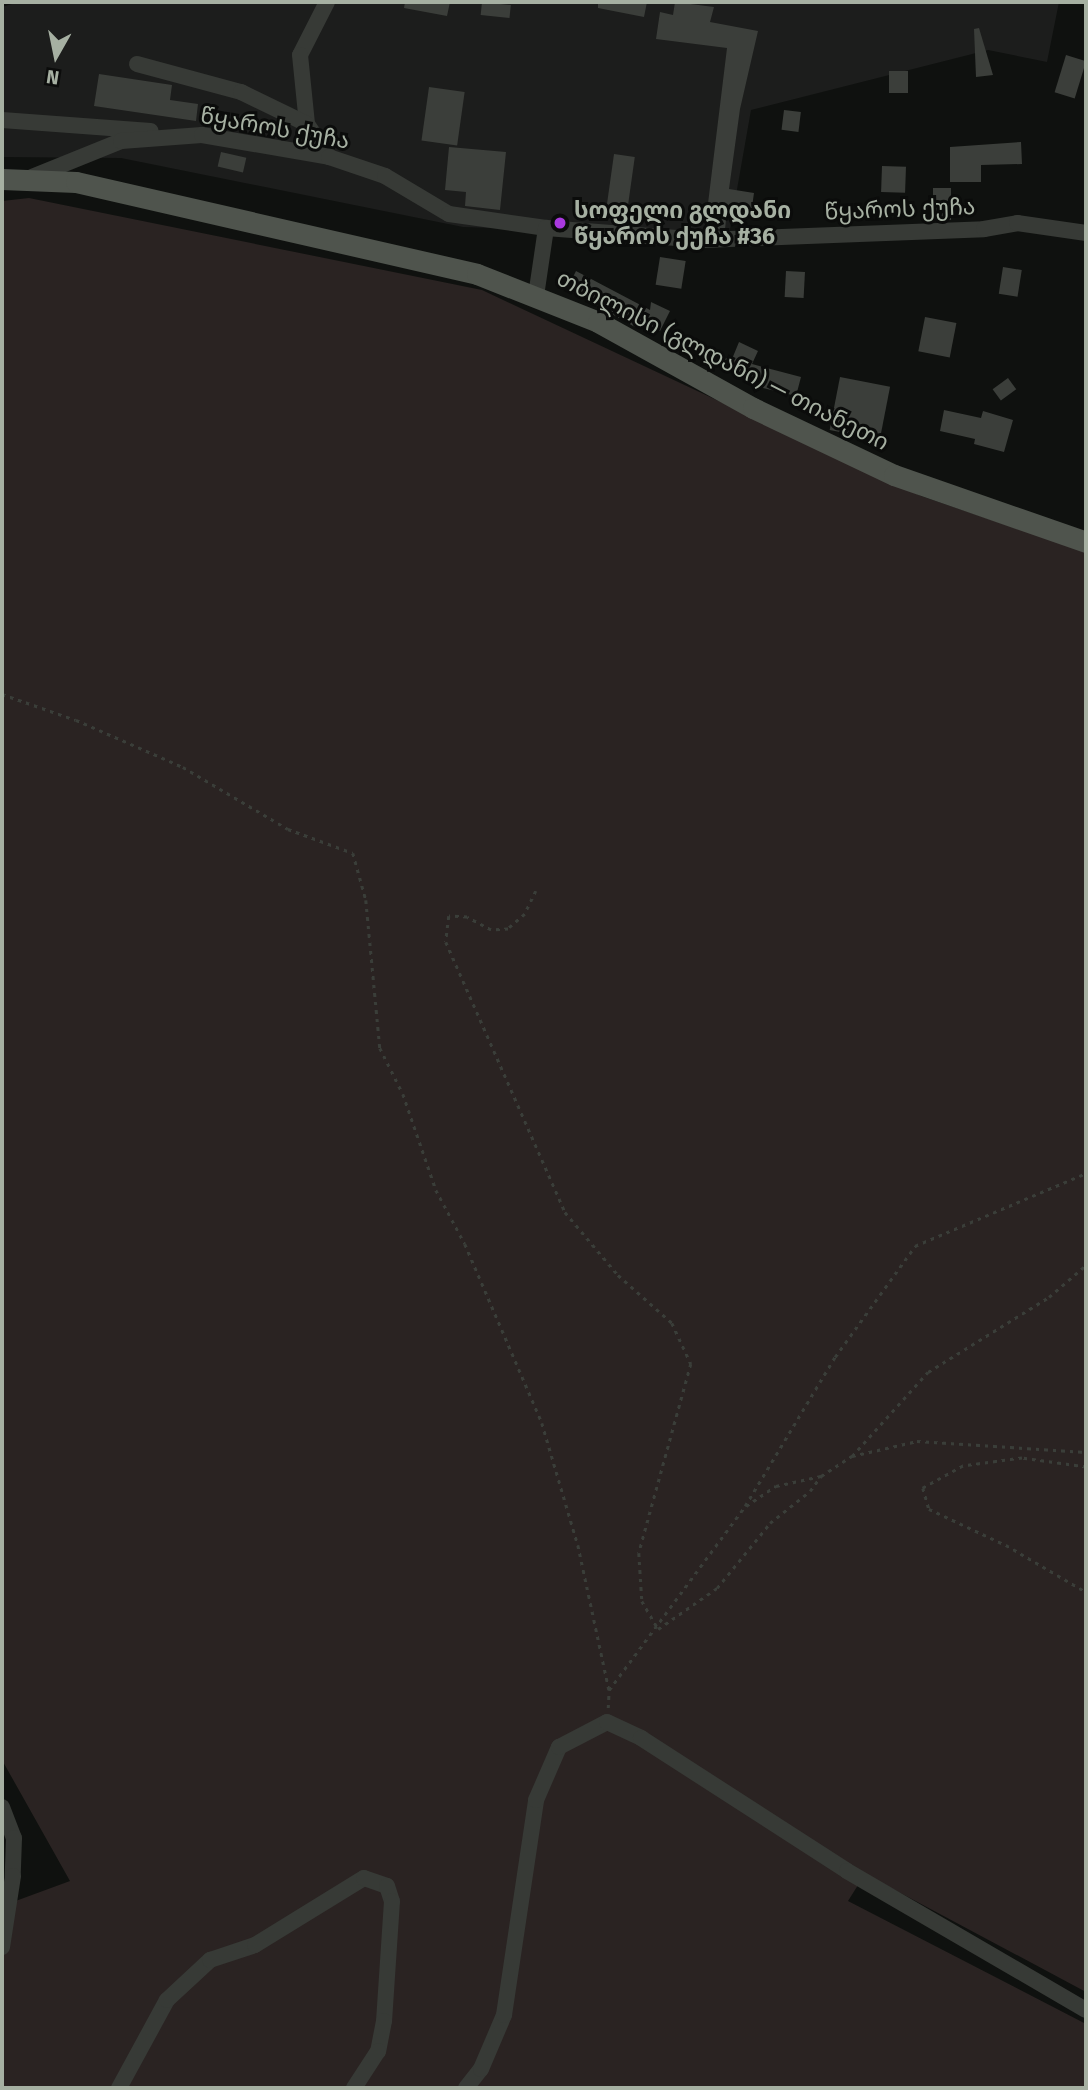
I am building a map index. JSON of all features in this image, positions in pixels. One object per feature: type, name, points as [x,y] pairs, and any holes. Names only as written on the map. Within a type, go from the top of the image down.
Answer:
[{"type":"main road","name":"თბილისი (გლდანი) — თიანეთი","points":[[2,179],[32,177],[205,209],[477,274],[597,322],[763,413],[894,475],[1086,542]]},
{"type":"street","points":[[327,2],[300,55],[307,124],[329,157]]},
{"type":"street","points":[[137,64],[241,92],[307,124]]},
{"type":"street","points":[[2,120],[202,135]]},
{"type":"street","name":"წყაროს ქუჩა","points":[[32,177],[121,141],[202,135],[329,157],[385,176],[449,214],[546,228],[702,240],[984,229],[1017,223],[1086,233]]},
{"type":"street","points":[[537,296],[546,228]]},
{"type":"street","points":[[466,2088],[481,2069],[504,2015],[536,1800],[558,1746],[607,1722],[641,1738],[859,1878],[1086,2010]]},
{"type":"street","points":[[2,1808],[13,1851],[2,1947]]},
{"type":"street","points":[[119,2088],[167,2000],[210,1960],[256,1945],[363,1878],[387,1886],[392,1901],[384,2021],[378,2051],[354,2088]]},
{"type":"path","points":[[2,694],[76,720],[183,767],[288,829],[353,853],[366,900],[380,1048],[404,1094],[436,1190],[465,1244],[542,1423],[578,1545],[610,1690],[607,1722]]},
{"type":"path","points":[[536,891],[525,914],[508,929],[491,930],[467,917],[449,916],[446,942],[565,1212],[618,1275],[672,1323],[691,1364],[639,1553],[642,1601],[658,1629]]},
{"type":"path","points":[[610,1690],[658,1629],[745,1506],[835,1357],[915,1246],[1086,1173]]},
{"type":"path","points":[[745,1506],[776,1486],[821,1476],[852,1456],[928,1372],[1049,1297],[1086,1265]]},
{"type":"path","points":[[852,1456],[917,1441],[1086,1452]]},
{"type":"path","points":[[1086,1467],[1022,1458],[963,1466],[923,1488],[929,1509],[1006,1545],[1086,1592]]},
{"type":"path","points":[[658,1629],[717,1588],[770,1523],[810,1491],[821,1476]]},
{"type":"shaded area","points":[[18,2],[1059,2],[1047,62],[988,50],[751,110],[729,235],[463,227],[121,158],[2,157],[2,7]]},
{"type":"shaded area","points":[[29,198],[482,290],[921,496],[1086,552],[1086,1992],[865,1874],[848,1901],[1086,2024],[1086,2088],[2,2088],[2,1906],[70,1881],[2,1760],[2,201]]},
{"type":"building","points":[[405,2],[450,2],[447,16],[404,8]]},
{"type":"building","points":[[482,2],[511,5],[509,18],[481,15]]},
{"type":"building","points":[[598,2],[647,2],[644,17],[598,8]]},
{"type":"building","points":[[675,2],[714,7],[710,22],[758,31],[740,109],[729,189],[754,193],[751,214],[727,211],[725,229],[705,228],[727,48],[656,39],[660,12],[673,15]]},
{"type":"building","points":[[979,28],[993,75],[976,77],[974,29]]},
{"type":"building","points":[[1066,55],[1086,61],[1075,98],[1055,92]]},
{"type":"building","points":[[889,71],[908,71],[908,93],[889,93]]},
{"type":"building","points":[[99,74],[172,85],[170,100],[198,104],[196,121],[94,106]]},
{"type":"building","points":[[429,87],[465,92],[457,145],[421,140]]},
{"type":"building","points":[[784,110],[801,112],[798,132],[782,130]]},
{"type":"building","points":[[1021,142],[1022,164],[981,165],[981,182],[950,182],[950,147]]},
{"type":"building","points":[[449,147],[506,152],[500,210],[465,206],[466,192],[445,190]]},
{"type":"building","points":[[221,152],[246,158],[243,172],[218,167]]},
{"type":"building","points":[[614,154],[635,157],[626,219],[605,216]]},
{"type":"building","points":[[882,166],[906,167],[905,193],[881,192]]},
{"type":"building","points":[[933,188],[951,188],[951,220],[933,220]]},
{"type":"building","points":[[660,257],[686,261],[681,289],[656,285]]},
{"type":"building","points":[[1003,267],[1022,270],[1018,297],[999,294]]},
{"type":"building","points":[[576,271],[650,310],[651,302],[670,311],[660,331],[639,320],[635,327],[567,289]]},
{"type":"building","points":[[786,271],[805,272],[804,298],[785,297]]},
{"type":"building","points":[[925,317],[956,323],[950,357],[918,351]]},
{"type":"building","points":[[739,342],[758,351],[752,364],[801,377],[796,396],[763,388],[765,382],[723,365],[726,358],[732,359]]},
{"type":"building","points":[[840,377],[890,387],[880,440],[830,430]]},
{"type":"building","points":[[1008,378],[1016,389],[1001,400],[993,389]]},
{"type":"building","points":[[944,410],[981,418],[983,411],[1013,420],[1004,452],[974,444],[975,439],[940,431]]},
{"type":"place","name":"სოფელი გლდანი წყაროს ქუჩა #36","points":[[560,223]]}]
